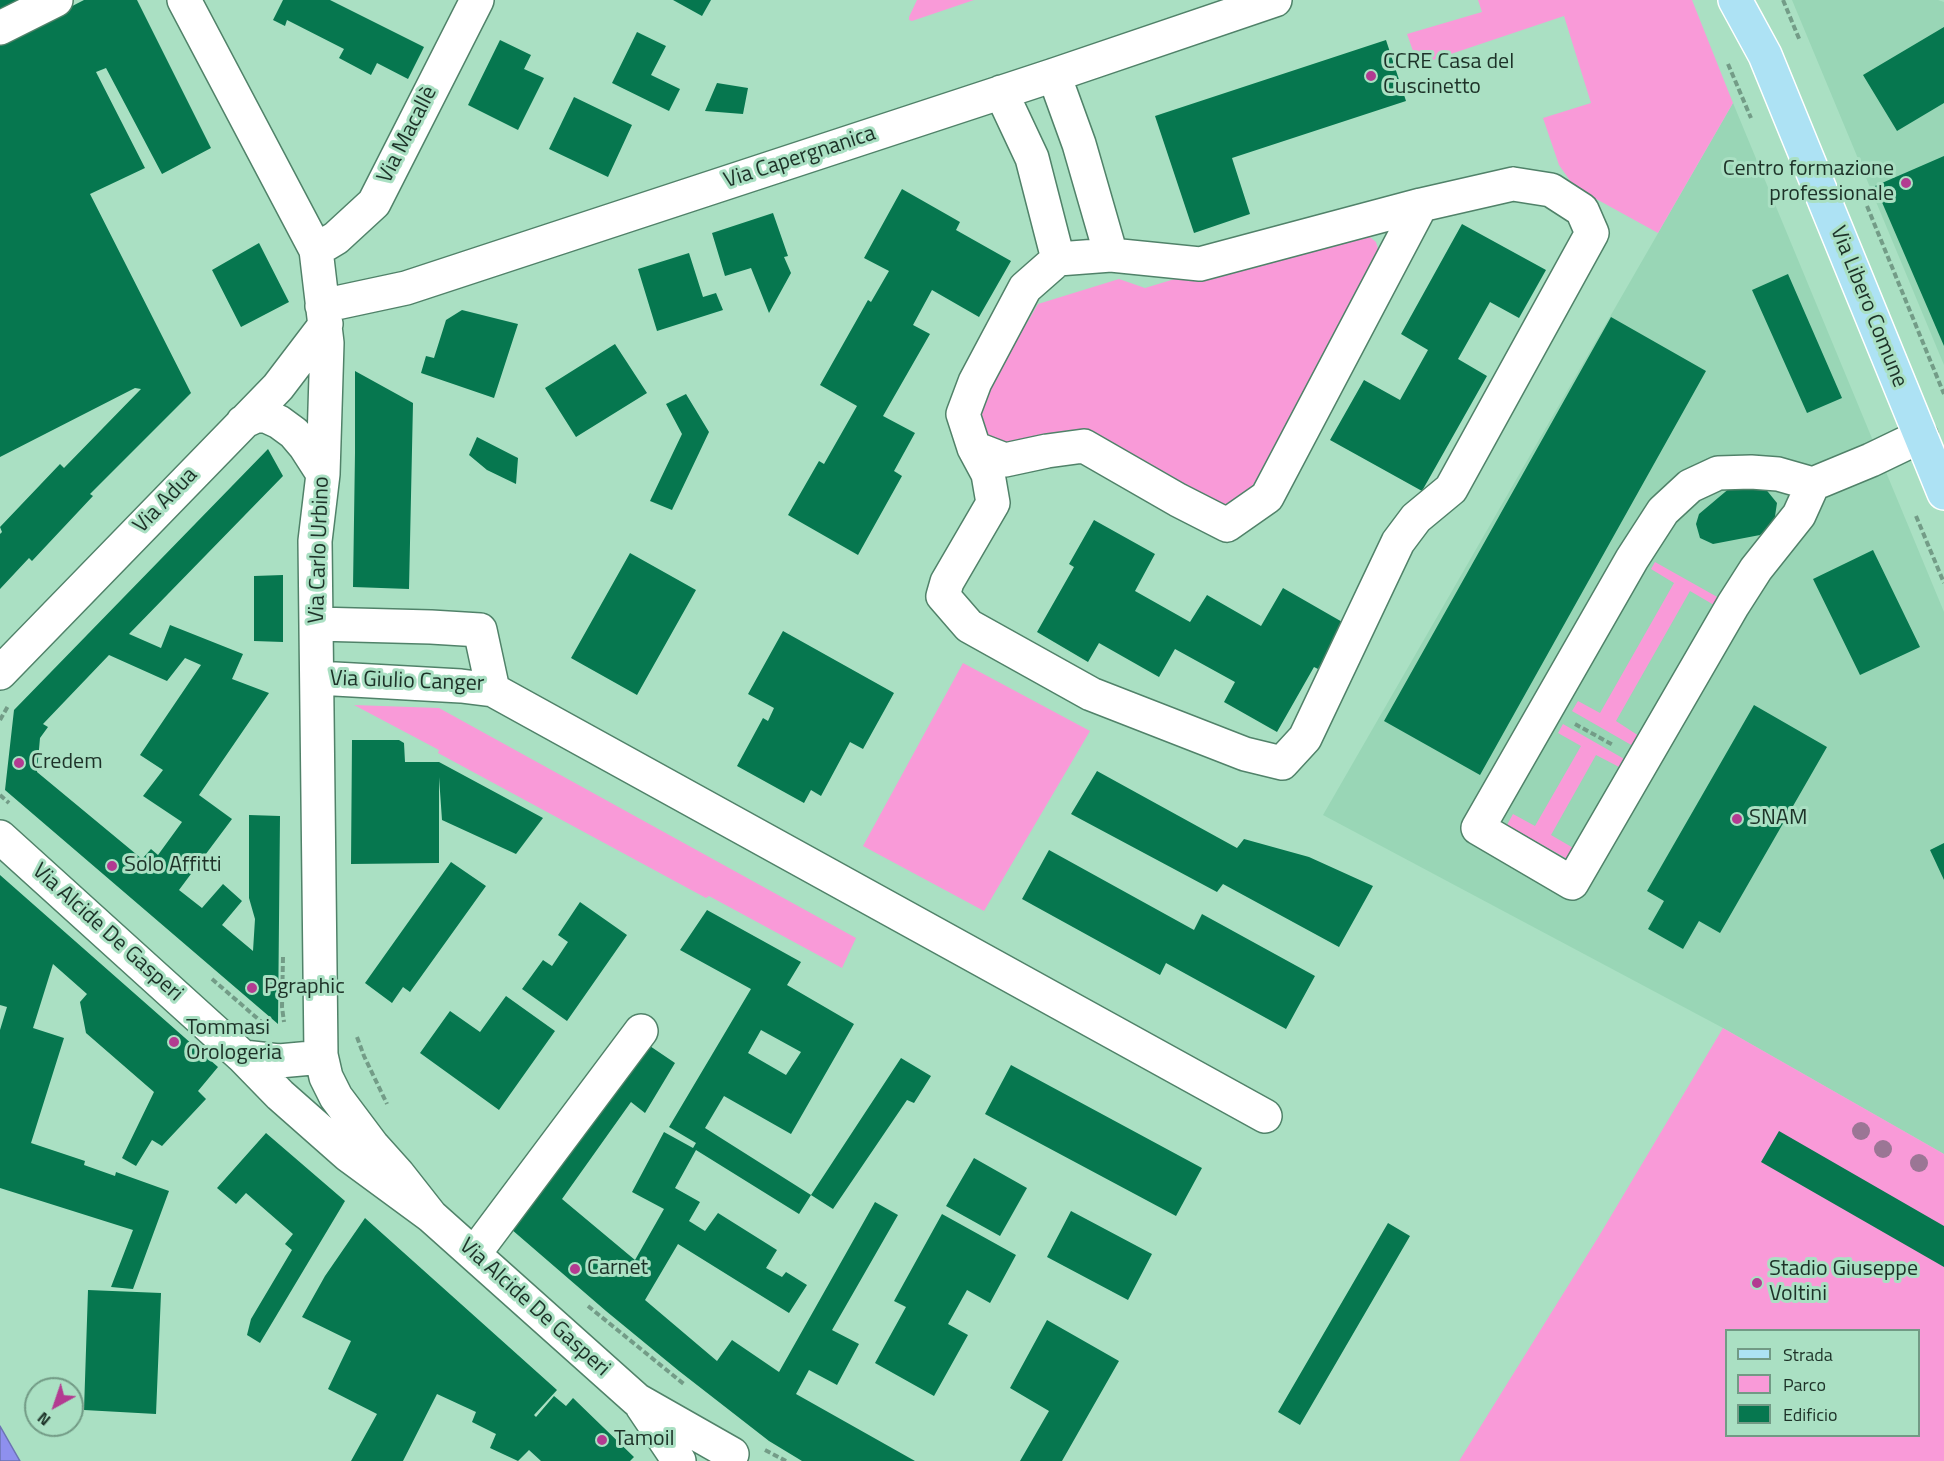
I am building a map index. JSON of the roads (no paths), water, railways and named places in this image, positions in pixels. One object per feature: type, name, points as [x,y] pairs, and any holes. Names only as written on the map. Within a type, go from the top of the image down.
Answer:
[{"type":"main road","name":"Via Libero Comune","points":[[1735,0],[1765,55],[1944,493]]},
{"type":"main road","name":"Via Libero Comune","points":[[1755,0],[1765,55]]},
{"type":"street","points":[[0,28],[56,0]]},
{"type":"street","name":"Via Carlo Urbino","points":[[184,0],[316,250],[327,343],[323,474],[315,541],[321,1055]]},
{"type":"street","name":"Via Macallè","points":[[316,250],[336,238],[374,203],[477,0]]},
{"type":"street","name":"Via Capergnanica","points":[[324,315],[1275,0]]},
{"type":"street","points":[[1054,75],[1079,144],[1112,255]]},
{"type":"street","points":[[1001,92],[1032,158],[1058,259]]},
{"type":"street","points":[[1514,184],[1551,190],[1582,210],[1592,233],[1451,489],[1416,518],[1398,542],[1305,738],[1282,763],[1245,754],[1091,694],[969,626],[943,596],[947,582],[993,503],[988,474],[974,448],[963,414],[975,382],[1025,288],[1058,259],[1112,255],[1200,264],[1420,205],[1514,184]]},
{"type":"street","points":[[974,448],[1005,460],[1084,446],[1178,500],[1227,525],[1266,497],[1420,205]]},
{"type":"street","name":"Via Adua","points":[[0,673],[278,387],[324,315]]},
{"type":"street","points":[[243,422],[256,416],[266,416],[279,422],[294,433],[305,446],[323,474]]},
{"type":"street","points":[[1813,484],[1799,515],[1756,569],[1733,605],[1572,883],[1478,828],[1632,559],[1663,511],[1690,486],[1718,473],[1751,472],[1779,474],[1813,484],[1921,436]]},
{"type":"street","name":"Via Giulio Canger","points":[[316,624],[480,630],[494,690],[317,678]]},
{"type":"street","points":[[494,690],[1265,1116]]},
{"type":"street","name":"Via Alcide De Gasperi","points":[[0,837],[348,1155],[431,1216],[637,1400],[730,1459]]},
{"type":"street","points":[[474,1254],[641,1031]]},
{"type":"street","points":[[243,1057],[268,1061],[291,1061],[321,1055]]},
{"type":"street","name":"Via Alcide De Gasperi","points":[[321,1055],[326,1077],[336,1097],[372,1145],[431,1216]]},
{"type":"street","name":"Via Alcide De Gasperi","points":[[637,1400],[679,1461]]},
{"type":"water","points":[[0,1426],[20,1461],[0,1461]]},
{"type":"place","name":"CCRE Casa del Cuscinetto","points":[[1371,76]]},
{"type":"place","name":"Centro formazione professionale","points":[[1906,183]]},
{"type":"place","name":"Credem","points":[[19,763]]},
{"type":"place","name":"SNAM","points":[[1737,819]]},
{"type":"place","name":"Solo Affitti","points":[[112,866]]},
{"type":"place","name":"Pgraphic","points":[[252,988]]},
{"type":"place","name":"Tommasi Orologeria","points":[[174,1042]]},
{"type":"place","name":"Carnet","points":[[575,1269]]},
{"type":"place","name":"Stadio Giuseppe Voltini","points":[[1757,1283]]},
{"type":"place","name":"Tamoil","points":[[602,1440]]}]
